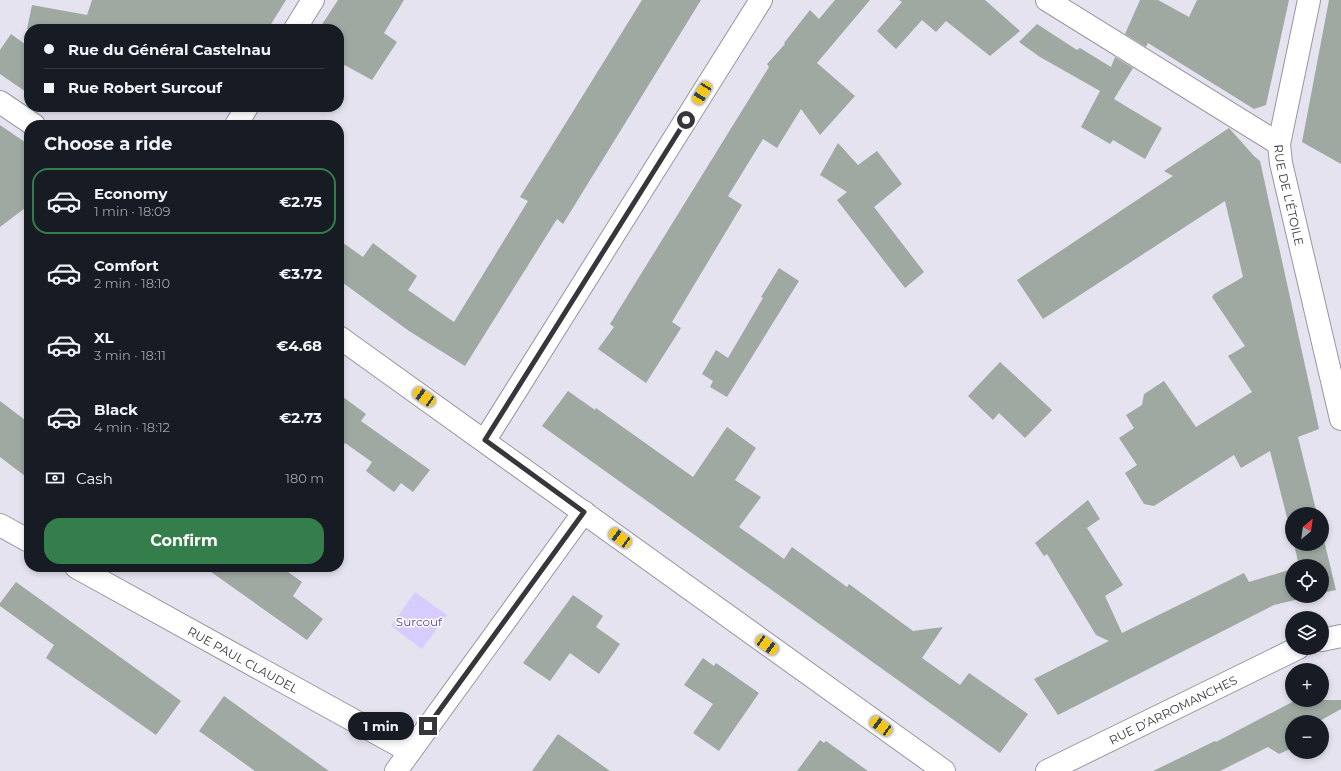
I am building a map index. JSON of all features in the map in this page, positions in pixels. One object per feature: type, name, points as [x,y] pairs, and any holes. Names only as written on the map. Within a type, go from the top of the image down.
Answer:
[{"type":"street","points":[[298,24],[313,0]]},
{"type":"street","points":[[485,440],[761,0]]},
{"type":"street","name":"RUE DE L’ÉTOILE","points":[[1046,0],[1279,144],[1281,163],[1341,419]]},
{"type":"street","points":[[1279,144],[1309,0]]},
{"type":"street","points":[[0,102],[27,120]]},
{"type":"street","points":[[344,341],[485,440],[944,771]]},
{"type":"street","points":[[396,771],[409,751],[584,512]]},
{"type":"street","points":[[0,525],[24,538]]},
{"type":"street","name":"RUE PAUL CLAUDEL","points":[[85,572],[409,751]]},
{"type":"street","points":[[1329,639],[1341,636]]},
{"type":"street","name":"RUE D’ARROMANCHES","points":[[1047,771],[1285,654]]},
{"type":"green space","name":"Surcouf","points":[[415,592],[447,615],[422,649],[391,626]]},
{"type":"building","points":[[92,0],[286,0],[271,24],[28,24],[32,5],[87,15]]},
{"type":"building","points":[[338,0],[404,0],[384,33],[397,42],[372,80],[344,65],[344,24],[322,24]]},
{"type":"building","points":[[642,0],[701,0],[563,224],[557,219],[465,366],[409,331],[344,284],[344,244],[363,257],[373,243],[417,276],[408,290],[454,322],[528,201],[520,197]]},
{"type":"building","points":[[835,0],[870,0],[817,63],[855,96],[820,135],[801,109],[777,148],[763,139],[728,196],[742,205],[672,322],[681,328],[646,383],[598,349],[614,327],[610,324],[769,67],[767,64],[785,44],[784,43],[810,10],[819,19]]},
{"type":"building","points":[[899,0],[985,0],[1020,31],[990,56],[946,21],[936,32],[922,20],[896,49],[877,31],[902,2]]},
{"type":"building","points":[[1140,0],[1158,0],[1189,17],[1197,0],[1289,0],[1266,105],[1254,109],[1148,43],[1146,47],[1125,34]]},
{"type":"building","points":[[1329,0],[1341,0],[1341,164],[1302,142]]},
{"type":"building","points":[[1037,24],[1077,50],[1080,48],[1111,67],[1115,57],[1133,68],[1114,99],[1162,128],[1145,159],[1113,140],[1110,144],[1081,127],[1100,91],[1040,57],[1019,42]]},
{"type":"building","points":[[11,34],[24,43],[24,91],[0,74],[0,50]]},
{"type":"building","points":[[0,125],[24,142],[24,209],[0,227]]},
{"type":"building","points":[[1229,128],[1260,161],[1319,429],[1298,437],[1315,507],[1285,507],[1285,510],[1270,451],[1241,468],[1234,455],[1154,506],[1144,504],[1125,473],[1137,465],[1119,438],[1134,428],[1126,415],[1142,405],[1144,394],[1164,381],[1196,427],[1252,392],[1228,356],[1245,346],[1212,297],[1214,294],[1243,277],[1225,201],[1043,319],[1017,280],[1173,176],[1164,171]]},
{"type":"building","points":[[838,143],[858,165],[877,151],[902,184],[874,207],[924,272],[905,288],[837,200],[847,192],[820,175]]},
{"type":"building","points":[[779,268],[799,281],[727,397],[710,387],[713,381],[702,374],[716,350],[728,358],[763,298],[761,297]]},
{"type":"building","points":[[1000,362],[1052,410],[1025,438],[999,413],[993,420],[968,396]]},
{"type":"building","points":[[568,391],[595,410],[596,408],[693,477],[727,427],[756,448],[735,480],[761,497],[739,527],[784,559],[792,547],[847,587],[849,584],[913,631],[943,627],[922,658],[960,685],[969,673],[1028,714],[1000,753],[542,426]]},
{"type":"building","points":[[344,398],[366,414],[361,421],[430,470],[413,492],[401,483],[394,492],[366,471],[372,462],[345,443],[344,444]]},
{"type":"building","points":[[0,401],[24,419],[24,475],[0,457]]},
{"type":"building","points":[[1088,500],[1100,519],[1087,528],[1123,585],[1105,596],[1122,633],[1244,573],[1249,582],[1285,571],[1285,602],[1274,605],[1058,715],[1034,679],[1109,641],[1096,635],[1047,554],[1044,556],[1035,543]]},
{"type":"building","points":[[1296,551],[1327,551],[1329,559],[1297,559]]},
{"type":"building","points":[[1329,561],[1336,590],[1329,592]]},
{"type":"building","points":[[211,572],[288,572],[302,582],[293,596],[323,619],[307,640]]},
{"type":"building","points":[[16,582],[181,701],[156,735],[46,658],[54,645],[0,606],[0,603]]},
{"type":"building","points":[[573,595],[603,616],[596,627],[620,644],[599,674],[570,653],[550,681],[523,663]]},
{"type":"building","points":[[703,658],[714,666],[716,663],[759,693],[719,751],[693,733],[713,704],[684,685]]},
{"type":"building","points":[[224,696],[329,771],[255,771],[199,731]]},
{"type":"building","points":[[1329,700],[1341,700],[1341,709],[1329,716],[1285,715],[1285,751],[1279,754],[1268,747],[1220,771],[1153,771],[1215,741],[1216,742],[1285,706],[1285,707],[1329,707]]},
{"type":"building","points":[[558,734],[610,771],[532,771]]},
{"type":"building","points":[[820,740],[824,743],[826,741],[868,771],[797,771]]},
{"type":"route","points":[[428,726],[584,512],[485,440],[686,120]]}]
